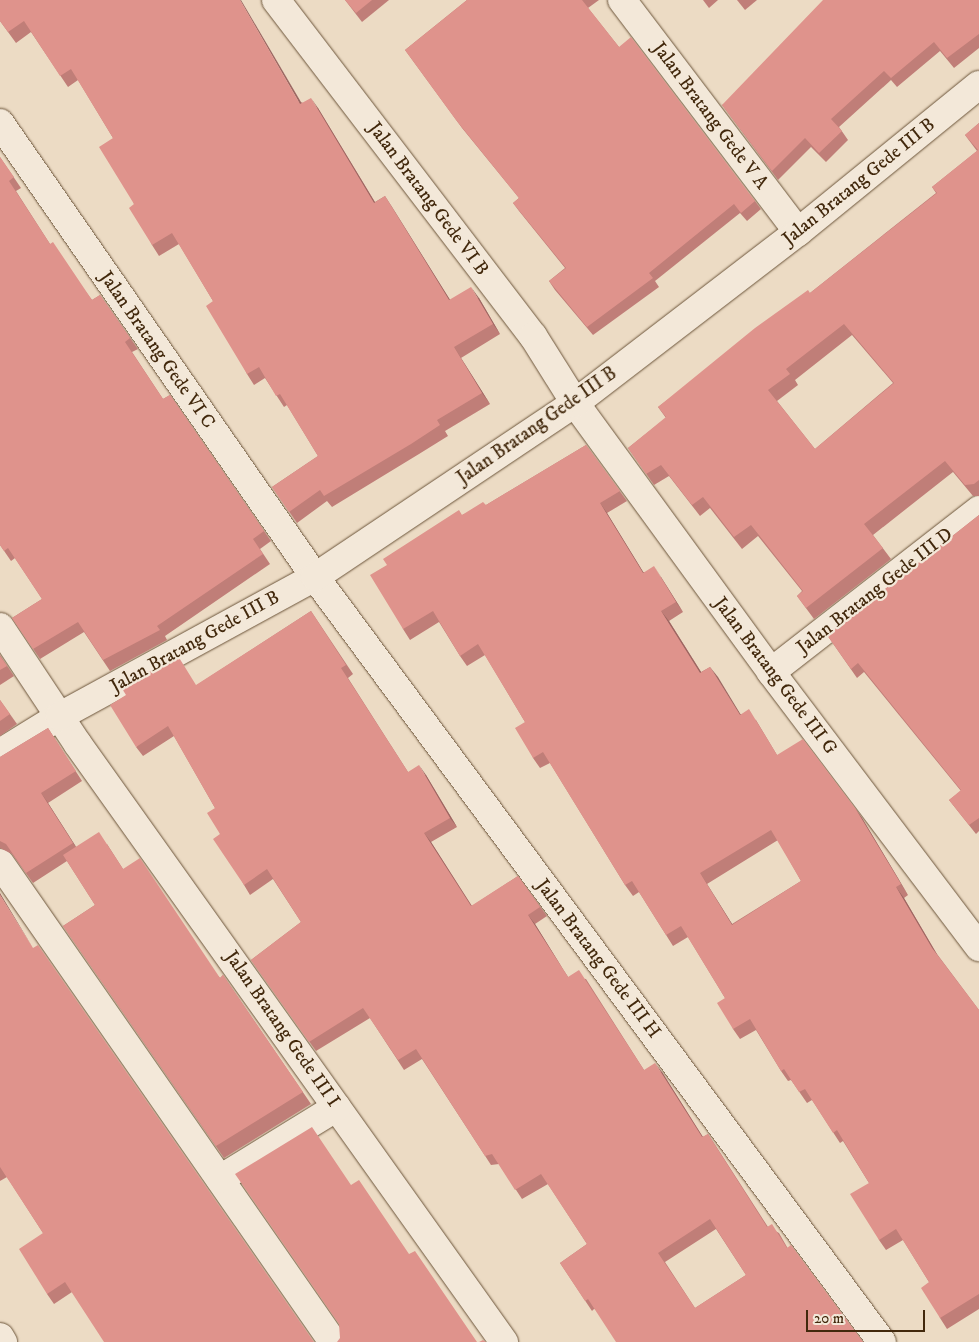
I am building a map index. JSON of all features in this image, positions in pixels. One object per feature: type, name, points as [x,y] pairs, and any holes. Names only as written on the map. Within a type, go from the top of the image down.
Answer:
[{"type":"street","name":"Jalan Bratang Gede VI B","points":[[276,0],[533,336],[575,403]]},
{"type":"street","name":"Jalan Bratang Gede V A","points":[[622,0],[798,232]]},
{"type":"street","name":"Jalan Bratang Gede III B","points":[[0,753],[60,716],[315,577],[575,403],[798,232],[979,85]]},
{"type":"street","name":"Jalan Bratang Gede VI C","points":[[0,123],[315,577]]},
{"type":"street","name":"Jalan Bratang Gede III G","points":[[575,403],[771,672],[979,947]]},
{"type":"street","name":"Jalan Bratang Gede III D","points":[[771,672],[979,510]]},
{"type":"street","name":"Jalan Bratang Gede III H","points":[[315,577],[882,1342]]},
{"type":"street","name":"Jalan Bratang Gede III I","points":[[0,627],[60,716],[504,1342]]},
{"type":"street","points":[[0,863],[333,1342]]},
{"type":"street","points":[[220,1179],[337,1107]]},
{"type":"street","points":[[0,1337],[4,1342]]},
{"type":"building","points":[[0,0],[240,0],[300,104],[311,98],[374,203],[385,196],[449,300],[471,287],[493,324],[454,347],[482,393],[437,420],[440,425],[411,444],[324,496],[320,490],[289,512],[272,487],[318,456],[280,394],[276,396],[259,367],[247,374],[206,306],[213,301],[172,233],[152,245],[129,208],[134,204],[99,147],[113,138],[71,69],[60,76],[24,21],[8,32],[0,21]]},
{"type":"building","points":[[345,0],[372,0],[356,13]]},
{"type":"building","points":[[467,0],[582,0],[619,47],[631,37],[755,201],[741,213],[734,204],[649,273],[653,278],[587,327],[549,281],[566,268],[513,203],[519,198],[456,120],[405,50]]},
{"type":"building","points":[[823,0],[979,0],[979,34],[947,58],[934,42],[891,78],[884,71],[831,119],[842,131],[819,153],[805,138],[772,171],[722,105]]},
{"type":"building","points":[[979,123],[979,480],[974,484],[965,485],[945,461],[864,524],[883,548],[806,608],[797,596],[803,591],[751,525],[734,537],[703,497],[692,505],[661,465],[646,474],[628,448],[666,417],[658,407],[755,328],[808,290],[810,293],[937,193],[932,187],[978,150],[965,135]],"holes":[[[844,324],[894,383],[815,449],[768,390],[790,374],[786,369]]]},
{"type":"building","points":[[0,157],[14,177],[9,181],[50,244],[53,242],[92,300],[100,295],[130,338],[125,342],[163,399],[170,395],[264,531],[253,539],[263,554],[157,626],[160,630],[103,660],[78,622],[33,649],[12,618],[42,599],[8,548],[4,551],[0,545]]},
{"type":"building","points":[[586,445],[620,491],[600,503],[643,573],[654,566],[676,602],[661,611],[700,673],[710,667],[740,715],[749,709],[777,755],[803,739],[855,808],[901,884],[896,887],[932,948],[979,1010],[979,1294],[940,1318],[921,1288],[929,1282],[896,1229],[879,1240],[850,1194],[869,1183],[837,1130],[833,1133],[805,1089],[799,1092],[784,1069],[781,1071],[750,1019],[733,1029],[717,1003],[725,998],[681,926],[666,935],[632,881],[625,885],[543,752],[533,758],[515,728],[525,722],[478,644],[460,656],[433,611],[403,629],[370,575],[387,565],[383,559],[459,510],[462,515],[483,502],[486,505]],"holes":[[[771,830],[801,881],[732,925],[700,873]]]},
{"type":"building","points":[[979,515],[979,818],[969,825],[949,800],[961,790],[858,663],[851,669],[827,635]]},
{"type":"building","points":[[311,611],[346,665],[341,668],[408,772],[419,765],[450,818],[424,833],[471,906],[518,876],[540,907],[528,915],[568,977],[579,970],[644,1070],[655,1063],[702,1137],[708,1134],[767,1227],[772,1224],[787,1248],[791,1245],[863,1342],[616,1342],[588,1299],[585,1301],[560,1263],[587,1244],[541,1174],[515,1190],[492,1154],[485,1156],[416,1049],[398,1060],[363,1008],[309,1042],[251,960],[301,922],[267,869],[244,885],[213,839],[220,834],[207,813],[215,808],[168,726],[136,747],[110,705],[126,695],[121,687],[178,656],[196,685]],"holes":[[[710,1219],[746,1275],[695,1308],[658,1253]]]},
{"type":"building","points":[[0,656],[7,666],[0,670]]},
{"type":"building","points":[[0,700],[10,714],[0,721]]},
{"type":"building","points":[[48,728],[76,771],[41,793],[73,843],[26,873],[6,844],[0,841],[0,757]]},
{"type":"building","points":[[99,832],[123,869],[140,858],[220,978],[223,975],[303,1092],[216,1146],[63,926],[95,905],[63,855]]},
{"type":"building","points":[[0,895],[33,948],[38,945],[314,1342],[104,1342],[65,1282],[47,1294],[19,1249],[43,1233],[0,1167]]},
{"type":"building","points":[[312,1127],[351,1185],[359,1180],[409,1254],[415,1251],[477,1342],[337,1342],[340,1338],[339,1324],[235,1174]]}]
